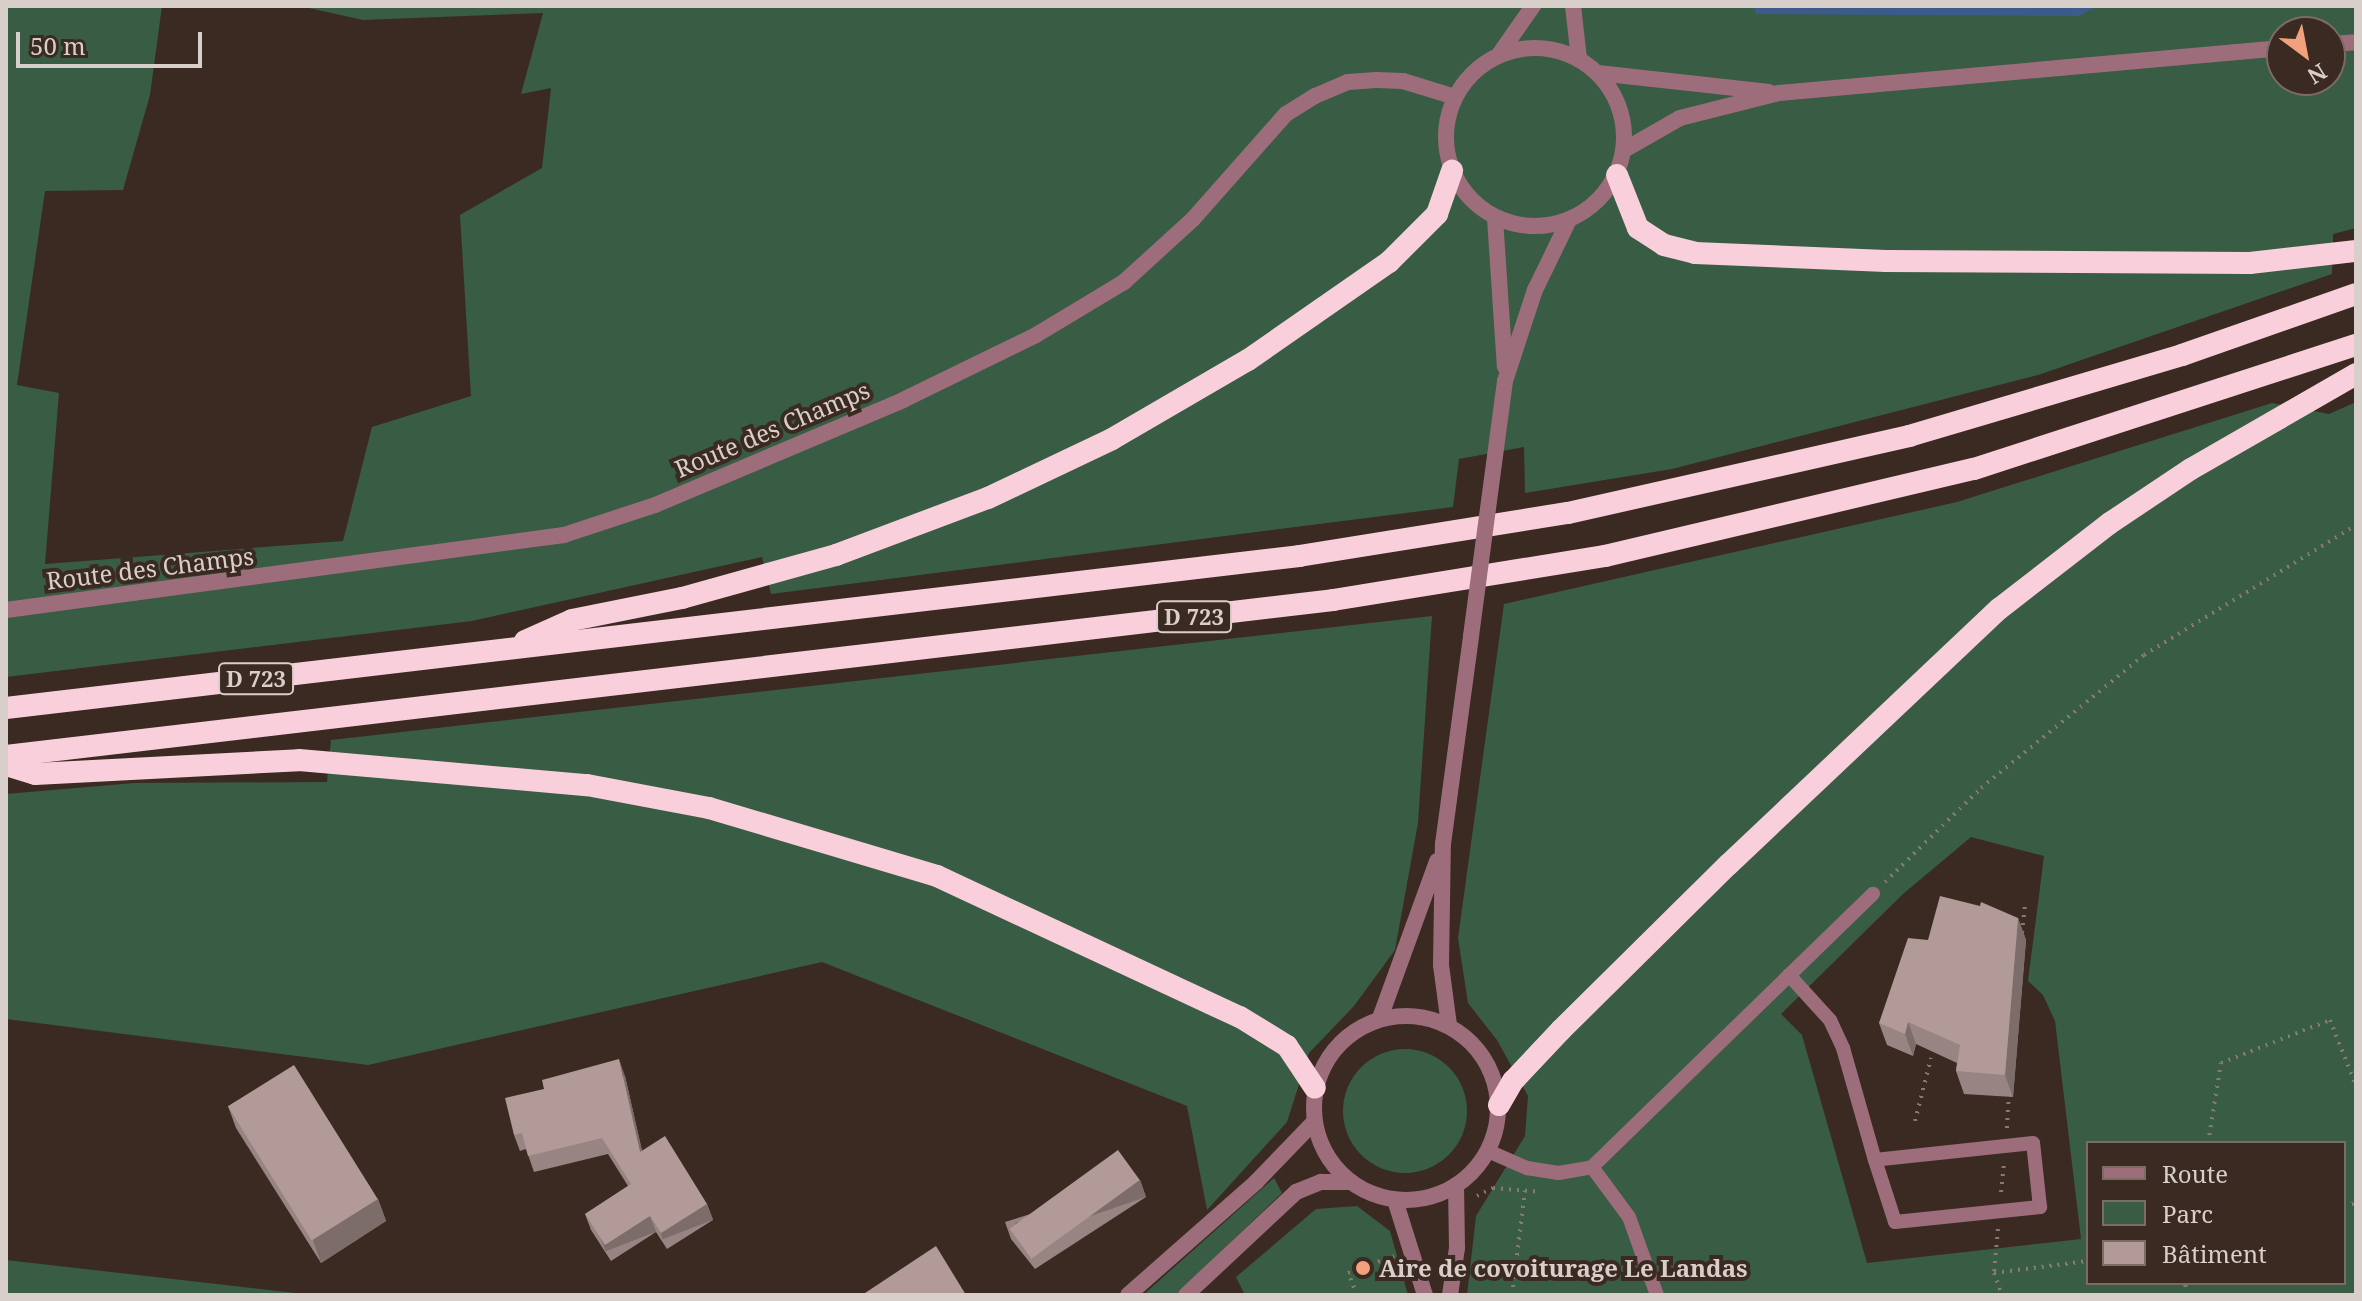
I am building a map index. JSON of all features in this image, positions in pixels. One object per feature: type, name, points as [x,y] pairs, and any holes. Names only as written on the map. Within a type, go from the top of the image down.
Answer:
[{"type":"highway","points":[[506,650],[572,620],[682,598],[836,555],[988,498],[1100,445],[1248,360],[1389,262],[1437,214],[1452,171]]},
{"type":"highway","points":[[1617,175],[1638,228],[1664,245],[1695,253],[1901,261],[2250,263],[2356,251]]},
{"type":"highway","name":"D 723","points":[[6,708],[1299,556],[1568,513],[1923,433],[2169,360],[2356,294]]},
{"type":"highway","name":"D 723","points":[[6,756],[1318,602],[1605,556],[1974,469],[2356,345]]},
{"type":"highway","points":[[1499,1105],[1523,1070],[1684,909],[1999,609],[2110,523],[2191,469],[2356,374]]},
{"type":"highway","points":[[6,765],[35,774],[299,760],[587,785],[709,808],[952,883],[1240,1017],[1287,1046],[1315,1088]]},
{"type":"street","points":[[1498,56],[1539,49],[1579,59],[1598,73],[1619,108],[1624,150],[1617,175],[1597,202],[1569,220],[1544,227],[1495,218],[1469,198],[1452,171],[1446,146],[1455,97],[1473,73],[1498,56],[1533,6]]},
{"type":"street","points":[[1573,6],[1579,59]]},
{"type":"street","points":[[1624,150],[1680,118],[1779,93],[2266,49]]},
{"type":"street","points":[[1598,73],[1779,93]]},
{"type":"street","name":"Route des Champs","points":[[6,610],[549,537],[655,505],[903,400],[1036,335],[1124,282],[1193,219],[1286,114],[1315,96],[1348,82],[1376,80],[1403,81],[1455,97]]},
{"type":"street","points":[[1495,218],[1505,381]]},
{"type":"street","points":[[1449,1025],[1441,965],[1443,844],[1505,381],[1535,290],[1569,220]]},
{"type":"street","points":[[1380,1018],[1443,844]]},
{"type":"street","points":[[1415,1016],[1449,1025],[1485,1058],[1499,1105],[1488,1151],[1456,1185],[1427,1198],[1395,1200],[1351,1182],[1333,1166],[1314,1122],[1315,1088],[1338,1044],[1380,1018],[1415,1016]]},
{"type":"street","points":[[1128,1295],[1256,1182],[1314,1122]]},
{"type":"street","points":[[1186,1295],[1296,1192],[1321,1182],[1351,1182]]},
{"type":"street","points":[[1450,1295],[1457,1248],[1456,1185]]},
{"type":"street","points":[[1395,1200],[1425,1295]]},
{"type":"lane","points":[[1488,1151],[1527,1168],[1559,1173],[1592,1167],[1873,894]]},
{"type":"lane","points":[[1789,975],[1830,1020],[1875,1160],[1895,1222],[2040,1207],[2033,1143],[1875,1160]]},
{"type":"lane","points":[[1592,1167],[1629,1217],[1657,1295]]},
{"type":"path","points":[[1873,894],[1981,788],[2144,655],[2356,525]]},
{"type":"path","points":[[2021,948],[2025,904]]},
{"type":"path","points":[[2208,1141],[2221,1063],[2330,1020],[2356,1086]]},
{"type":"path","points":[[1915,1121],[1931,1058]]},
{"type":"path","points":[[2002,1295],[1994,1273],[2010,1081]]},
{"type":"path","points":[[1512,1295],[1527,1168]]},
{"type":"path","points":[[1467,1208],[1493,1188],[1544,1192]]},
{"type":"path","points":[[1357,1295],[1348,1273],[1397,1255]]},
{"type":"path","points":[[1994,1273],[2086,1261]]},
{"type":"green space","points":[[6,6],[162,6],[150,95],[123,190],[45,191],[17,385],[59,393],[45,564],[343,541],[372,427],[471,396],[460,215],[542,168],[551,88],[521,94],[543,13],[363,20],[300,6],[2356,6],[2356,228],[2333,234],[2332,274],[2038,375],[1672,469],[1525,493],[1524,447],[1459,459],[1453,507],[771,594],[762,557],[472,621],[6,677]]},
{"type":"green space","points":[[2356,402],[2356,1295],[1467,1295],[1476,1216],[1525,1136],[1528,1096],[1497,1040],[1468,1003],[1458,938],[1504,604],[1957,502],[2272,403],[2329,414]],"holes":[[[1971,837],[2044,856],[2028,981],[2043,995],[2055,1021],[2081,1239],[1867,1263],[1802,1035],[1781,1014],[1903,894]]]},
{"type":"green space","points":[[1432,616],[1418,823],[1395,950],[1354,1006],[1309,1053],[1287,1122],[1207,1210],[1187,1106],[822,962],[368,1065],[6,1019],[6,794],[134,783],[327,782],[331,740]]},
{"type":"green space","points":[[1405,1049],[1429,1054],[1449,1067],[1462,1087],[1467,1111],[1462,1135],[1449,1155],[1429,1168],[1405,1173],[1381,1168],[1361,1155],[1348,1135],[1343,1111],[1348,1087],[1361,1067],[1381,1054]]},
{"type":"green space","points":[[1274,1178],[1282,1193],[1176,1295],[1143,1295]]},
{"type":"green space","points":[[1357,1206],[1390,1231],[1408,1295],[1245,1295],[1236,1277],[1316,1209]]},
{"type":"green space","points":[[6,1260],[313,1295],[6,1295]]},
{"type":"water","points":[[1754,6],[2098,6],[2079,16],[1756,14]]},
{"type":"building","points":[[1940,896],[1980,906],[1981,902],[2018,918],[2005,1075],[1956,1071],[1960,1045],[1908,1022],[1905,1034],[1879,1023],[1908,938],[1928,940]]},
{"type":"building","points":[[619,1059],[640,1152],[665,1136],[707,1204],[661,1233],[650,1216],[605,1245],[585,1214],[631,1184],[602,1138],[528,1156],[522,1133],[514,1135],[505,1098],[544,1089],[542,1080]]},
{"type":"building","points":[[294,1065],[378,1199],[312,1240],[228,1106]]},
{"type":"building","points":[[1118,1150],[1140,1180],[1031,1259],[1010,1229]]},
{"type":"building","points":[[936,1246],[966,1295],[862,1295]]},
{"type":"place","name":"Aire de covoiturage Le Landas","points":[[1363,1268]]}]
